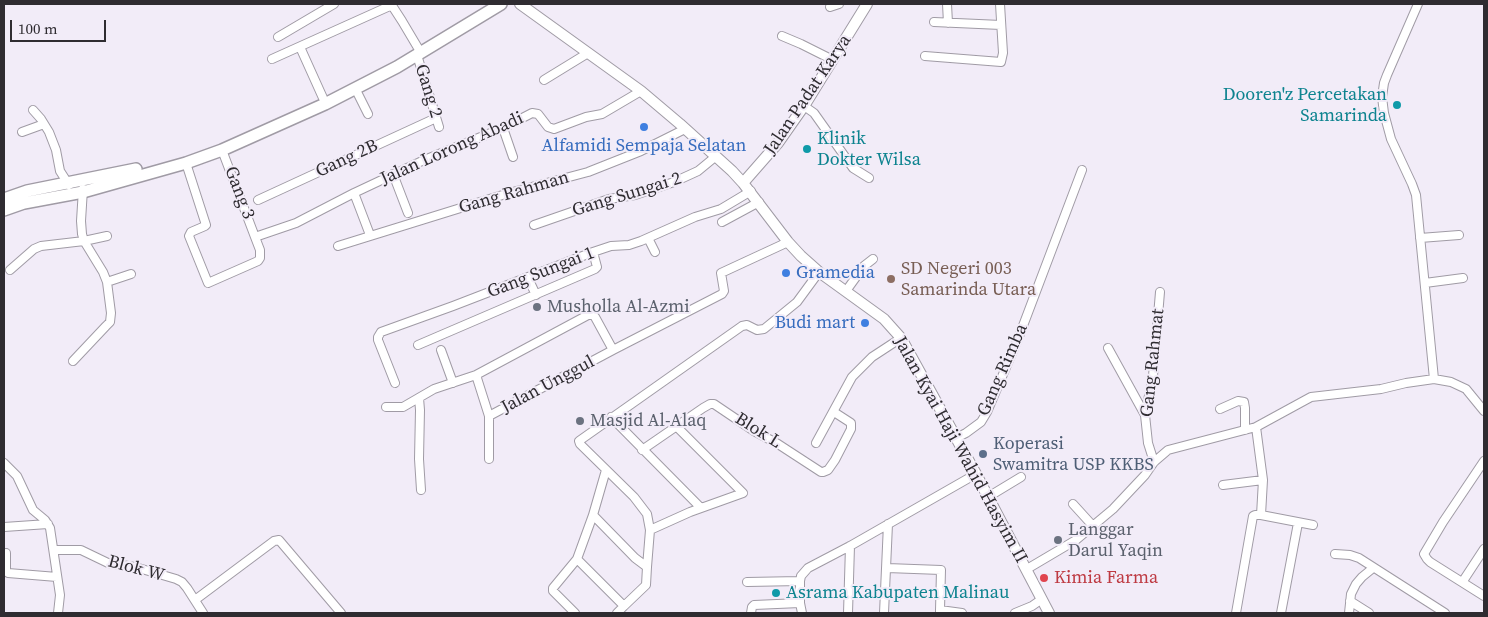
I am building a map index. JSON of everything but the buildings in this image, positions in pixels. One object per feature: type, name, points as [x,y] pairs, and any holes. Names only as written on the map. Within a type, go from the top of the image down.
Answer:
[{"type":"main road","points":[[4,210],[122,173],[180,158],[266,125],[419,52],[490,4]]},
{"type":"main road","points":[[4,199],[27,191],[76,187],[186,163],[222,150],[355,88],[501,4]]},
{"type":"street","points":[[278,37],[331,4]]},
{"type":"street","name":"Gang 2","points":[[391,4],[419,52],[439,127]]},
{"type":"street","points":[[272,59],[391,4]]},
{"type":"street","name":"Jalan Kyai Haji Wahid Hasyim II","points":[[520,4],[641,91],[686,129],[751,191],[788,242],[801,256],[819,272],[884,319],[901,338],[976,474],[1049,613]]},
{"type":"street","points":[[830,7],[839,4]]},
{"type":"street","name":"Jalan Padat Karya","points":[[743,183],[770,154],[804,106],[867,4]]},
{"type":"street","points":[[947,4],[948,23]]},
{"type":"street","points":[[925,56],[1001,62],[1003,53],[1000,4]]},
{"type":"street","points":[[1418,4],[1387,75],[1382,96],[1384,113],[1391,139],[1416,195],[1434,379]]},
{"type":"street","points":[[934,22],[1001,25]]},
{"type":"street","points":[[782,36],[833,60]]},
{"type":"street","points":[[300,47],[323,98]]},
{"type":"street","points":[[544,80],[588,53]]},
{"type":"street","points":[[355,88],[368,114]]},
{"type":"street","name":"Jalan Lorong Abadi","points":[[256,237],[296,223],[393,174],[503,128],[528,115],[538,114],[548,127],[554,129],[581,118],[602,114],[641,91]]},
{"type":"street","points":[[804,106],[814,113],[852,168],[869,178]]},
{"type":"street","points":[[33,110],[44,124],[56,150],[60,171],[76,187],[84,241],[107,282],[111,313],[110,322],[73,361]]},
{"type":"street","name":"Gang 2B","points":[[258,200],[436,118]]},
{"type":"street","points":[[22,132],[44,124]]},
{"type":"street","points":[[503,128],[513,157]]},
{"type":"street","name":"Gang Rahman","points":[[338,246],[517,190],[588,172],[641,151],[686,129]]},
{"type":"street","name":"Gang 3","points":[[186,163],[206,225],[189,234],[189,240],[208,283],[258,261],[261,254],[222,150]]},
{"type":"street","name":"Gang Sungai 2","points":[[534,225],[593,204],[674,182],[698,171],[715,157]]},
{"type":"street","name":"Gang Rimba","points":[[956,438],[980,422],[987,412],[1018,339],[1082,170]]},
{"type":"street","points":[[393,174],[408,213]]},
{"type":"street","name":"Gang Sungai 1","points":[[395,383],[378,340],[381,332],[437,313],[593,252],[611,246],[629,245],[648,238],[695,217],[721,209],[751,191]]},
{"type":"street","points":[[354,193],[370,235]]},
{"type":"street","points":[[722,222],[758,202]]},
{"type":"street","points":[[1420,238],[1459,235]]},
{"type":"street","points":[[10,270],[34,249],[41,246],[107,236]]},
{"type":"street","points":[[648,238],[655,252]]},
{"type":"street","name":"Jalan Unggul","points":[[613,350],[595,317],[591,314],[476,375],[490,416],[722,294],[724,291],[722,273],[788,242]]},
{"type":"street","points":[[418,345],[595,269],[597,267],[593,252]]},
{"type":"street","points":[[846,291],[864,266],[873,259]]},
{"type":"street","points":[[618,613],[646,585],[650,530],[647,514],[634,497],[579,441],[744,325],[750,325],[759,331],[764,329],[797,302],[819,272]]},
{"type":"street","points":[[107,282],[131,274]]},
{"type":"street","points":[[528,278],[536,295]]},
{"type":"street","points":[[1425,283],[1463,278]]},
{"type":"street","name":"Gang Rahmat","points":[[1154,462],[1148,443],[1145,415],[1153,376],[1160,292]]},
{"type":"street","points":[[816,443],[852,377],[872,357],[901,338]]},
{"type":"street","points":[[1108,348],[1145,415]]},
{"type":"street","points":[[441,350],[453,383]]},
{"type":"street","points":[[386,408],[403,407],[434,389],[476,375]]},
{"type":"street","points":[[1026,570],[1070,544],[1093,526],[1126,496],[1163,453],[1175,447],[1256,427],[1300,401],[1311,397],[1381,389],[1434,379],[1451,382],[1466,389],[1484,411]]},
{"type":"street","points":[[418,398],[420,410],[419,459],[421,490]]},
{"type":"street","points":[[1220,408],[1238,401],[1244,402],[1245,430]]},
{"type":"street","name":"Blok L","points":[[677,427],[707,406],[714,404],[754,431],[823,472],[828,470],[836,460],[852,427],[850,422],[834,412]]},
{"type":"street","points":[[489,459],[490,416]]},
{"type":"street","points":[[611,418],[701,508]]},
{"type":"street","points":[[642,450],[677,427],[743,493],[701,508],[650,530]]},
{"type":"street","points":[[1256,427],[1263,480],[1261,515]]},
{"type":"street","points":[[1484,461],[1424,554],[1430,562],[1463,581],[1484,596]]},
{"type":"street","points":[[4,463],[17,476],[33,510],[48,524],[51,531],[60,595],[58,613]]},
{"type":"street","points":[[575,613],[552,590],[577,559],[606,470]]},
{"type":"street","points":[[802,613],[800,581],[801,576],[808,568],[976,474]]},
{"type":"street","points":[[988,497],[1021,477]]},
{"type":"street","points":[[1223,485],[1263,480]]},
{"type":"street","points":[[1072,504],[1093,526]]},
{"type":"street","points":[[592,515],[635,558],[647,567]]},
{"type":"street","points":[[1236,613],[1253,516],[1261,515],[1313,525]]},
{"type":"street","points":[[1282,613],[1298,523]]},
{"type":"street","points":[[4,527],[48,524]]},
{"type":"street","points":[[884,613],[888,524]]},
{"type":"street","points":[[195,600],[274,541],[279,540],[341,613]]},
{"type":"street","points":[[848,613],[850,546]]},
{"type":"street","points":[[1463,581],[1484,549]]},
{"type":"street","name":"Blok W","points":[[54,550],[81,550],[108,563],[176,579],[187,588],[203,613]]},
{"type":"street","points":[[6,553],[6,571],[8,573],[57,577]]},
{"type":"street","points":[[1335,554],[1356,556],[1445,613]]},
{"type":"street","points":[[577,559],[624,606]]},
{"type":"street","points":[[887,568],[941,570],[940,612],[962,613]]},
{"type":"street","points":[[1349,613],[1351,594],[1356,584],[1373,568]]},
{"type":"street","points":[[747,582],[800,581]]},
{"type":"street","points":[[1015,613],[1032,606],[1042,599]]},
{"type":"street","points":[[1350,601],[1370,613]]},
{"type":"street","points":[[751,613],[754,605],[800,603]]},
{"type":"place","name":"Dooren'z Percetakan Samarinda","points":[[1397,105]]},
{"type":"place","name":"Alfamidi Sempaja Selatan","points":[[644,127]]},
{"type":"place","name":"Klinik Dokter Wilsa","points":[[807,149]]},
{"type":"place","name":"Gramedia","points":[[786,273]]},
{"type":"place","name":"SD Negeri 003 Samarinda Utara","points":[[891,279]]},
{"type":"place","name":"Musholla Al-Azmi","points":[[537,307]]},
{"type":"place","name":"Budi mart","points":[[865,323]]},
{"type":"place","name":"Masjid Al-Alaq","points":[[580,421]]},
{"type":"place","name":"Koperasi Swamitra USP KKBS","points":[[983,454]]},
{"type":"place","name":"Langgar Darul Yaqin","points":[[1058,540]]},
{"type":"place","name":"Kimia Farma","points":[[1044,578]]},
{"type":"place","name":"Asrama Kabupaten Malinau","points":[[776,593]]}]
